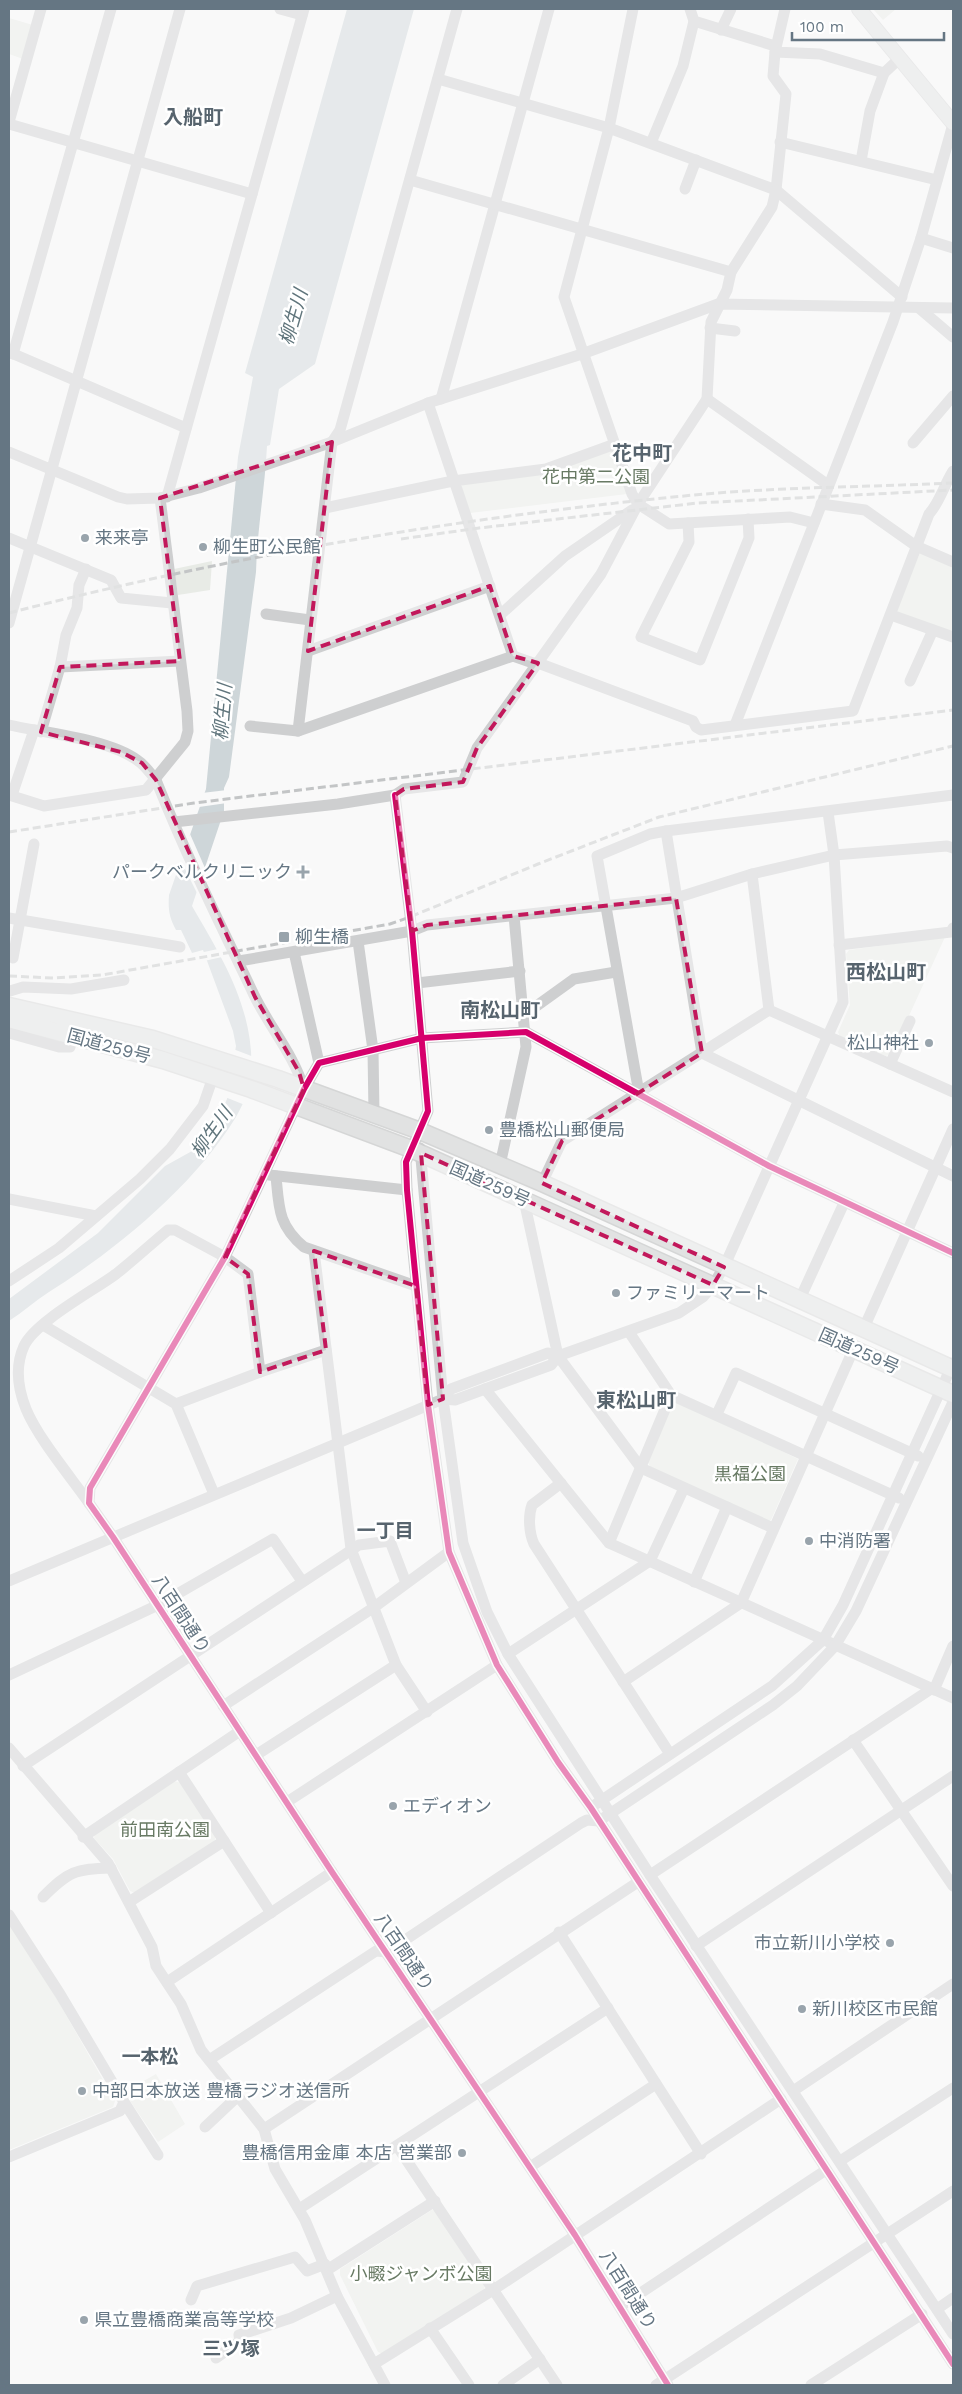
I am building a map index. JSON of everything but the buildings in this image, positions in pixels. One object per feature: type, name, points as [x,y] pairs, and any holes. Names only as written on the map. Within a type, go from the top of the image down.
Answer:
[{"type":"highway","name":"国道259号","points":[[13,1000],[221,1060],[420,1131],[500,1165],[863,1330],[952,1367]]},
{"type":"highway","name":"国道259号","points":[[9,1019],[163,1060],[251,1089],[416,1151],[948,1391]]},
{"type":"main road","points":[[858,9],[953,123]]},
{"type":"street","points":[[41,9],[9,123],[73,144],[252,194]]},
{"type":"street","points":[[111,9],[11,353],[186,428]]},
{"type":"street","points":[[9,623],[180,9]]},
{"type":"street","points":[[86,569],[79,584],[77,608],[66,635],[60,667],[37,731],[10,795],[44,806],[146,790],[179,752],[188,732],[172,604],[163,498],[186,428],[303,12],[280,9]]},
{"type":"street","points":[[298,731],[332,442],[340,430],[457,9]]},
{"type":"street","points":[[441,399],[521,103],[549,9]]},
{"type":"street","points":[[633,9],[610,128],[564,297],[582,354],[632,494],[638,504],[669,524],[790,517],[814,523]]},
{"type":"street","points":[[651,143],[682,66],[694,21],[690,9]]},
{"type":"street","points":[[174,822],[338,804],[395,795],[404,789],[463,782],[477,748],[601,574],[638,504],[707,399],[710,328],[718,304],[727,290],[730,272],[772,207],[776,190],[786,94],[773,76],[775,49],[786,9]]},
{"type":"street","points":[[721,30],[730,10]]},
{"type":"street","points":[[694,21],[775,49],[820,54],[884,73]]},
{"type":"street","points":[[861,161],[867,137],[870,111],[884,73],[900,58]]},
{"type":"street","points":[[438,79],[610,128],[776,190],[899,302]]},
{"type":"street","points":[[735,725],[890,331],[921,238],[953,123]]},
{"type":"street","points":[[780,142],[937,180]]},
{"type":"street","points":[[685,189],[696,160]]},
{"type":"street","points":[[410,180],[583,228],[730,272]]},
{"type":"street","points":[[921,238],[953,248]]},
{"type":"street","points":[[9,452],[118,497],[127,499],[163,498],[232,477],[332,442],[428,403],[582,354],[718,304],[899,302],[919,308],[953,308]]},
{"type":"street","points":[[919,308],[953,337]]},
{"type":"street","points":[[710,328],[734,331]]},
{"type":"street","points":[[913,444],[953,396]]},
{"type":"street","points":[[707,399],[828,485]]},
{"type":"street","points":[[428,403],[513,656]]},
{"type":"street","points":[[325,508],[453,480],[546,469],[615,444]]},
{"type":"street","points":[[250,726],[298,731],[513,656],[538,663],[693,721],[696,727],[701,730],[853,711],[929,514],[936,506],[944,485],[953,472]]},
{"type":"street","points":[[500,615],[565,556],[625,517],[638,504]]},
{"type":"street","points":[[821,504],[865,510],[916,546],[953,562]]},
{"type":"street","points":[[688,523],[689,542],[641,637],[700,660],[749,538],[748,519]]},
{"type":"street","points":[[9,538],[111,580],[121,598],[172,604]]},
{"type":"street","points":[[308,651],[490,586]]},
{"type":"street","points":[[266,614],[310,620]]},
{"type":"street","points":[[891,615],[953,637]]},
{"type":"street","points":[[910,681],[933,630]]},
{"type":"street","points":[[60,667],[180,661]]},
{"type":"street","points":[[9,725],[88,742],[121,752],[142,763],[156,780],[184,847],[240,961],[255,997],[290,1054],[304,1089]]},
{"type":"street","points":[[395,795],[412,931],[428,1111],[420,1131],[416,1151],[443,1399],[463,1543],[487,1612],[508,1654],[650,1875],[840,2160],[953,2334]]},
{"type":"street","points":[[639,1093],[616,972],[597,856],[650,834],[666,831],[953,795]]},
{"type":"street","points":[[9,1581],[428,1405],[443,1399],[455,1400],[551,1365],[558,1356],[629,1332],[693,1306],[713,1285],[724,1267],[842,1002],[834,855],[828,812]]},
{"type":"street","points":[[666,831],[702,1053]]},
{"type":"street","points":[[14,958],[15,919],[34,844]]},
{"type":"street","points":[[240,961],[412,931],[427,926],[676,898],[752,874],[834,855],[947,846],[953,848]]},
{"type":"street","points":[[752,874],[768,1010]]},
{"type":"street","points":[[500,1165],[526,1046],[514,916]]},
{"type":"street","points":[[15,919],[180,947]]},
{"type":"street","points":[[839,945],[951,932],[953,928]]},
{"type":"street","points":[[358,941],[372,1050],[374,1114]]},
{"type":"street","points":[[294,952],[320,1063]]},
{"type":"street","points":[[417,983],[520,971]]},
{"type":"street","points":[[524,1015],[574,979],[616,972]]},
{"type":"street","points":[[13,1000],[23,987],[71,989],[124,980]]},
{"type":"street","points":[[768,1010],[953,1092]]},
{"type":"street","points":[[542,1184],[562,1141],[768,1010]]},
{"type":"street","points":[[890,1064],[910,1021]]},
{"type":"street","points":[[89,1504],[90,1488],[225,1257],[270,1175],[296,1106],[320,1063],[422,1038],[526,1032],[769,1166],[953,1253]]},
{"type":"street","points":[[9,1033],[64,1047],[70,1047],[74,1037]]},
{"type":"street","points":[[702,1053],[798,1102],[953,1176]]},
{"type":"street","points":[[9,1281],[59,1248],[140,1179],[170,1149],[203,1106],[215,1078]]},
{"type":"street","points":[[863,1330],[953,1129]]},
{"type":"street","points":[[416,1151],[406,1162],[407,1190],[428,1405],[449,1552],[497,1665],[558,1762],[591,1808],[782,2099],[826,2170],[876,2243],[953,2364]]},
{"type":"street","points":[[270,1175],[407,1190]]},
{"type":"street","points":[[270,1175],[283,1224],[290,1236],[304,1247],[416,1286]]},
{"type":"street","points":[[9,1199],[96,1216]]},
{"type":"street","points":[[524,1200],[558,1356],[640,1468],[773,1528]]},
{"type":"street","points":[[799,1301],[844,1203]]},
{"type":"street","name":"八百間通り","points":[[225,1257],[175,1230],[168,1230],[116,1274],[35,1331],[24,1346],[18,1372],[20,1392],[34,1423],[113,1537],[332,1872],[575,2235],[621,2306],[663,2383]]},
{"type":"street","points":[[314,1251],[351,1549],[396,1665],[427,1712]]},
{"type":"street","points":[[225,1257],[248,1274],[260,1372]]},
{"type":"street","points":[[43,1326],[176,1404],[214,1494]]},
{"type":"street","points":[[629,1332],[671,1395],[717,1414],[907,1502]]},
{"type":"street","points":[[623,1682],[741,1603],[854,1348]]},
{"type":"street","points":[[176,1404],[260,1372],[326,1350]]},
{"type":"street","points":[[443,1399],[451,1389],[456,1387],[548,1353],[558,1356]]},
{"type":"street","points":[[209,2060],[376,1951],[387,1952],[587,1820],[591,1808],[772,1686],[823,1640],[843,1605],[912,1453],[948,1391],[952,1367]]},
{"type":"street","points":[[717,1414],[736,1373],[926,1460]]},
{"type":"street","points":[[485,1389],[609,1542],[953,1698]]},
{"type":"street","points":[[609,1542],[671,1395]]},
{"type":"street","points":[[587,1820],[599,1821],[773,1705],[798,1686],[835,1646],[856,1611],[953,1402]]},
{"type":"street","points":[[561,1483],[532,1505],[530,1510],[531,1538],[576,1611],[670,1754]]},
{"type":"street","points":[[508,1654],[650,1561],[684,1488]]},
{"type":"street","points":[[694,1582],[727,1507]]},
{"type":"street","points":[[9,1675],[158,1605],[273,1539],[302,1581]]},
{"type":"street","points":[[23,1766],[358,1545],[390,1541],[406,1583]]},
{"type":"street","points":[[223,1706],[373,1608],[449,1552]]},
{"type":"street","points":[[859,1569],[873,1575]]},
{"type":"street","points":[[650,1875],[932,1689],[953,1646]]},
{"type":"street","points":[[256,1755],[396,1665]]},
{"type":"street","points":[[287,1802],[497,1665]]},
{"type":"street","points":[[84,1837],[240,1731]]},
{"type":"street","points":[[853,1740],[952,1883]]},
{"type":"street","points":[[9,1748],[111,1868],[152,1947],[156,1966],[181,2004],[193,2034],[209,2060],[264,2129],[276,2169],[299,2209],[326,2267],[337,2296],[374,2364],[382,2384]]},
{"type":"street","points":[[179,1772],[271,1913]]},
{"type":"street","points":[[696,1946],[953,1776]]},
{"type":"street","points":[[129,1902],[224,1841]]},
{"type":"street","points":[[43,1897],[61,1880],[77,1871],[111,1868]]},
{"type":"street","points":[[166,1982],[332,1872]]},
{"type":"street","points":[[264,2129],[559,1932],[638,1882]]},
{"type":"street","points":[[9,1915],[60,1994],[158,2155]]},
{"type":"street","points":[[559,1932],[701,2154]]},
{"type":"street","points":[[793,2091],[953,1984]]},
{"type":"street","points":[[299,2209],[608,2008]]},
{"type":"street","points":[[530,2167],[656,2084]]},
{"type":"street","points":[[840,2160],[953,2088]]},
{"type":"street","points":[[205,2127],[238,2096]]},
{"type":"street","points":[[374,2364],[493,2290],[782,2099]]},
{"type":"street","points":[[9,2158],[120,2111],[124,2102]]},
{"type":"street","points":[[398,2146],[557,2385]]},
{"type":"street","points":[[621,2306],[826,2170]]},
{"type":"street","points":[[663,2383],[953,2191]]},
{"type":"street","points":[[191,2300],[197,2286],[293,2253],[307,2271],[326,2267],[435,2201]]},
{"type":"street","points":[[216,2358],[240,2341],[239,2335],[291,2318],[337,2296]]},
{"type":"street","points":[[937,2309],[953,2298]]},
{"type":"street","points":[[811,2385],[922,2314]]},
{"type":"street","points":[[430,2328],[468,2385]]},
{"type":"street","points":[[503,2385],[540,2359]]},
{"type":"highlighted area","points":[[332,442],[308,651],[490,586],[513,656],[538,663],[477,748],[463,782],[404,789],[395,795],[412,931],[427,925],[676,898],[702,1053],[562,1141],[542,1183],[724,1267],[713,1285],[421,1153],[443,1399],[428,1405],[416,1286],[314,1251],[326,1350],[260,1372],[248,1274],[225,1257],[304,1089],[299,1072],[255,997],[156,780],[142,763],[121,752],[41,732],[60,667],[180,661],[160,498]]},
{"type":"green space","points":[[873,9],[896,9],[883,20]]},
{"type":"green space","points":[[9,18],[33,25],[23,59],[9,54]]},
{"type":"green space","name":"花中第二公園","points":[[612,450],[627,494],[470,513],[461,487],[464,483]]},
{"type":"green space","points":[[920,553],[953,567],[952,633],[898,613],[896,608]]},
{"type":"green space","points":[[212,561],[210,590],[178,595],[174,569]]},
{"type":"green space","points":[[945,937],[892,1053],[886,1056],[840,1037],[838,1032],[850,1005],[846,954],[849,950]]},
{"type":"green space","name":"黒福公園","points":[[678,1401],[798,1459],[771,1520],[768,1522],[650,1467],[648,1462],[673,1403]]},
{"type":"green space","name":"前田南公園","points":[[174,1781],[181,1783],[216,1836],[214,1842],[135,1893],[130,1891],[113,1859],[94,1838],[95,1833]]},
{"type":"green space","points":[[11,1924],[54,1994],[115,2101],[113,2107],[9,2150],[9,1925]]},
{"type":"green space","points":[[156,2074],[185,2124],[158,2142],[124,2092]]},
{"type":"green space","name":"小畷ジャンボ公園","points":[[432,2210],[437,2211],[485,2285],[484,2290],[383,2354],[378,2352],[340,2275],[340,2269]]},
{"type":"water","name":"柳生川","points":[[347,9],[414,9],[315,364],[279,389],[270,445],[267,446],[256,572],[229,777],[224,788],[224,811],[192,906],[226,967],[243,1009],[251,1054],[249,1088],[236,1117],[219,1142],[176,1191],[127,1236],[9,1321],[9,1299],[98,1233],[165,1166],[192,1151],[218,1119],[227,1099],[236,1046],[233,1031],[203,950],[192,953],[181,930],[176,930],[170,913],[169,895],[206,789],[238,457],[253,377],[245,373]]},
{"type":"pier","points":[[227,790],[227,803],[199,807],[202,793]]},
{"type":"pier","points":[[190,834],[205,868],[197,893],[184,867],[178,865]]},
{"type":"pier","points":[[218,949],[222,957],[204,961],[201,953],[190,955]]},
{"type":"pier","points":[[233,1049],[254,1057],[253,1083],[245,1105],[225,1097]]},
{"type":"railway","points":[[9,613],[178,573],[264,556],[349,540],[521,515],[726,492],[953,483]]},
{"type":"railway","points":[[401,539],[479,528],[698,503],[953,490]]},
{"type":"railway","points":[[9,832],[194,803],[953,710]]},
{"type":"railway","points":[[9,976],[53,978],[102,975],[390,924],[659,817],[953,746]]},
{"type":"cycle path","points":[[395,795],[412,931],[428,1111],[406,1162],[407,1190],[428,1405],[449,1552],[497,1665],[558,1762],[591,1808],[953,2364]]},
{"type":"cycle path","points":[[668,2385],[575,2235],[332,1872],[89,1503],[90,1488],[225,1257],[304,1089],[319,1063],[422,1038],[526,1032],[769,1166],[953,1253]]},
{"type":"place","name":"来来亭","points":[[85,538]]},
{"type":"place","name":"柳生町公民館","points":[[203,547]]},
{"type":"place","name":"パークベルクリニック","points":[[303,872]]},
{"type":"place","name":"柳生橋","points":[[284,937]]},
{"type":"place","name":"松山神社","points":[[929,1043]]},
{"type":"place","name":"豊橋松山郵便局","points":[[489,1130]]},
{"type":"place","name":"ファミリーマート","points":[[616,1293]]},
{"type":"place","name":"中消防署","points":[[809,1541]]},
{"type":"place","name":"エディオン","points":[[393,1806]]},
{"type":"place","name":"市立新川小学校","points":[[890,1943]]},
{"type":"place","name":"新川校区市民館","points":[[802,2009]]},
{"type":"place","name":"中部日本放送 豊橋ラジオ送信所","points":[[82,2091]]},
{"type":"place","name":"豊橋信用金庫 本店 営業部","points":[[462,2153]]},
{"type":"place","name":"県立豊橋商業高等学校","points":[[84,2320]]},
{"type":"district","name":"入船町","points":[[193,117]]},
{"type":"district","name":"花中町","points":[[642,453]]},
{"type":"district","name":"西松山町","points":[[886,972]]},
{"type":"district","name":"南松山町","points":[[500,1010]]},
{"type":"district","name":"東松山町","points":[[636,1400]]},
{"type":"district","name":"一丁目","points":[[385,1530]]},
{"type":"district","name":"一本松","points":[[150,2056]]},
{"type":"district","name":"三ツ塚","points":[[231,2348]]}]
